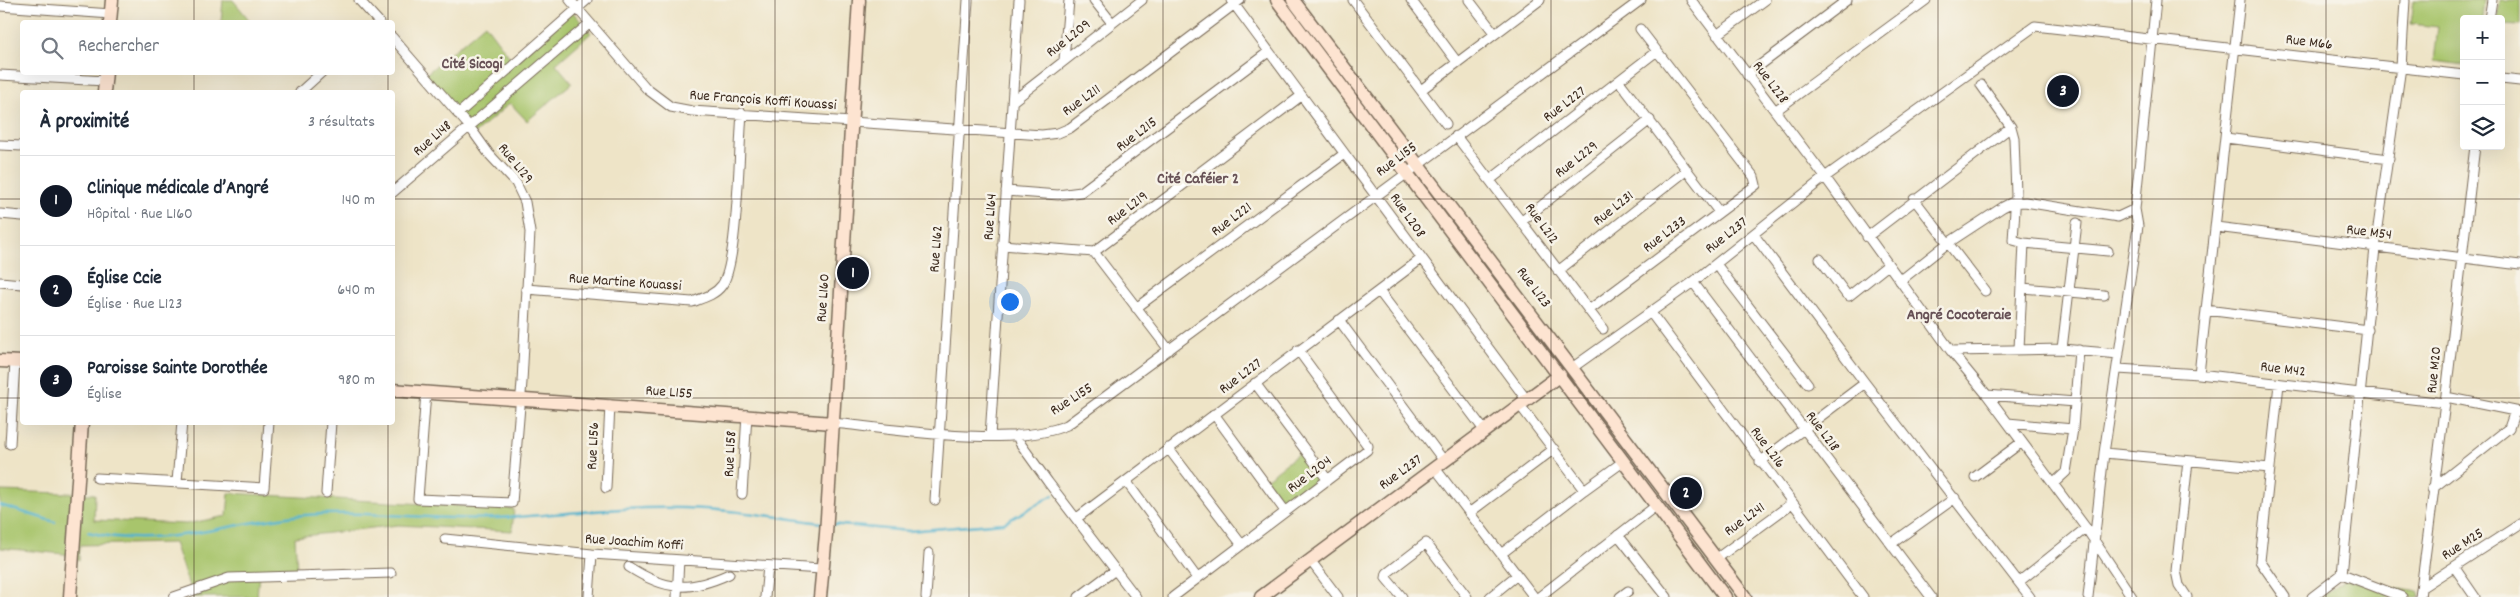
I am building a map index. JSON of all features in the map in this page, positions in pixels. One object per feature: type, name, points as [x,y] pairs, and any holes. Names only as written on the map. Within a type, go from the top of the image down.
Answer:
[{"type":"street","points":[[0,6],[110,18],[112,0]]},
{"type":"street","points":[[359,0],[377,20]]},
{"type":"street","name":"Rue François Koffi Kouassi","points":[[570,0],[647,89],[671,107],[692,111],[851,121]]},
{"type":"street","points":[[458,114],[587,0]]},
{"type":"street","name":"Rue L160","points":[[820,597],[833,423],[859,0]]},
{"type":"street","name":"Rue L162","points":[[934,500],[968,0]]},
{"type":"street","name":"Rue L164","points":[[990,436],[1019,0]]},
{"type":"street","points":[[1064,60],[1069,0]]},
{"type":"street","points":[[1094,0],[1112,24]]},
{"type":"street","name":"Rue L209","points":[[1013,100],[1142,0]]},
{"type":"street","name":"Rue L123","points":[[1276,0],[1408,172],[1725,597]]},
{"type":"street","name":"Rue L123","points":[[1293,0],[1419,164],[1744,597]]},
{"type":"street","points":[[1352,0],[1446,124]]},
{"type":"street","points":[[1411,0],[1457,62]]},
{"type":"street","points":[[1469,0],[1495,34]]},
{"type":"street","points":[[1421,90],[1540,0]]},
{"type":"street","name":"Rue L155","points":[[395,390],[747,415],[938,433],[990,436],[1048,432],[1067,425],[1641,0]]},
{"type":"street","name":"Rue L228","points":[[1691,0],[1827,179],[1951,351],[1987,395],[2086,528],[2094,543],[2132,597]]},
{"type":"street","points":[[1717,35],[1765,0]]},
{"type":"street","points":[[1747,75],[1847,0]]},
{"type":"street","points":[[1775,111],[1926,0]]},
{"type":"street","points":[[2088,597],[2104,453],[2138,226],[2135,209],[2156,0]]},
{"type":"street","points":[[2199,374],[2240,0]]},
{"type":"street","points":[[2312,597],[2342,574],[2376,248],[2401,67],[2405,0]]},
{"type":"street","points":[[2490,15],[2492,0]]},
{"type":"street","name":"Rue L211","points":[[851,121],[1042,135],[1058,133],[1070,128],[1234,2]]},
{"type":"street","name":"Rue L208","points":[[1234,2],[1267,53],[1422,259],[1584,490]]},
{"type":"street","name":"Rue L148","points":[[395,189],[590,23]]},
{"type":"street","name":"Rue L237","points":[[1572,368],[1693,282],[1827,179],[2035,26],[2151,39]]},
{"type":"street","points":[[1640,29],[1657,51]]},
{"type":"street","name":"Rue M66","points":[[2151,39],[2460,74]]},
{"type":"street","name":"Rue L129","points":[[395,40],[469,126],[489,154],[516,183],[526,202],[530,232],[521,399],[512,503],[418,499],[426,392]]},
{"type":"street","name":"Rue L227","points":[[1490,180],[1657,51]]},
{"type":"street","name":"Rue L233","points":[[1589,310],[1756,184],[1756,181],[1657,51]]},
{"type":"street","name":"Rue L215","points":[[1006,191],[1058,195],[1081,192],[1267,53]]},
{"type":"street","points":[[0,75],[105,82]]},
{"type":"street","points":[[302,90],[319,75]]},
{"type":"street","points":[[2505,79],[2520,81]]},
{"type":"street","points":[[1619,81],[1719,212]]},
{"type":"street","points":[[1981,85],[2011,127],[2016,167],[2013,240],[2024,243],[2108,251]]},
{"type":"street","name":"Rue L219","points":[[1094,252],[1301,96]]},
{"type":"street","name":"Rue Martine Kouassi","points":[[526,289],[692,302],[712,294],[722,286],[731,262],[742,113]]},
{"type":"street","name":"Rue L229","points":[[1522,221],[1650,120]]},
{"type":"street","points":[[1867,237],[1914,199],[2011,127]]},
{"type":"street","name":"Rue L212","points":[[1456,136],[1603,329]]},
{"type":"street","points":[[2226,138],[2389,159]]},
{"type":"street","points":[[0,145],[20,146]]},
{"type":"street","name":"Rue M20","points":[[2420,593],[2432,489],[2446,400],[2475,150]]},
{"type":"street","name":"Rue L221","points":[[1136,308],[1344,154]]},
{"type":"street","name":"Rue L231","points":[[1558,271],[1687,170]]},
{"type":"street","points":[[1914,199],[1985,291]]},
{"type":"street","points":[[1900,282],[1948,244],[2003,206],[2016,202],[2025,202],[2118,217],[2135,209]]},
{"type":"street","points":[[0,214],[20,216]]},
{"type":"street","points":[[2062,349],[2077,223]]},
{"type":"street","name":"Rue M54","points":[[2216,227],[2520,265]]},
{"type":"street","points":[[1754,235],[1864,383],[2020,581],[2030,597]]},
{"type":"street","points":[[2018,349],[2024,243]]},
{"type":"street","points":[[1002,244],[1094,252],[1169,350]]},
{"type":"street","points":[[1820,258],[1846,294],[1850,296],[1888,265]]},
{"type":"street","name":"Rue L227","points":[[1077,518],[1298,350],[1422,259]]},
{"type":"street","points":[[1716,264],[1808,384]]},
{"type":"street","points":[[0,282],[20,284]]},
{"type":"street","name":"Rue L218","points":[[1693,282],[1931,597]]},
{"type":"street","points":[[2022,288],[2104,295]]},
{"type":"street","points":[[1379,290],[1484,430]]},
{"type":"street","points":[[2206,310],[2368,330]]},
{"type":"street","name":"Rue L216","points":[[1651,313],[1791,504],[1863,597]]},
{"type":"street","points":[[1340,320],[1440,464],[1469,513],[1534,597]]},
{"type":"street","points":[[1951,351],[2062,349],[2118,354]]},
{"type":"street","name":"Rue L204","points":[[1173,597],[1327,479],[1368,450],[1368,446],[1298,350]]},
{"type":"street","points":[[2053,484],[2066,472],[2073,429],[2079,350]]},
{"type":"street","points":[[0,361],[19,362],[10,444]]},
{"type":"street","name":"Rue M42","points":[[2118,368],[2199,374],[2360,393],[2446,400],[2518,412]]},
{"type":"street","name":"Rue L237","points":[[1261,597],[1560,375]]},
{"type":"street","points":[[1255,383],[1327,479]]},
{"type":"street","points":[[1760,462],[1802,428],[1864,383]]},
{"type":"street","points":[[2280,384],[2260,560],[2285,597]]},
{"type":"street","points":[[1987,395],[2075,402]]},
{"type":"street","name":"Rue L156","points":[[606,488],[610,405]]},
{"type":"street","points":[[2432,489],[2509,428],[2518,412]]},
{"type":"street","points":[[1214,414],[1285,511]]},
{"type":"street","name":"Rue L158","points":[[742,494],[747,415]]},
{"type":"street","points":[[2008,423],[2073,429]]},
{"type":"street","points":[[70,597],[82,425]]},
{"type":"street","points":[[177,482],[182,425]]},
{"type":"street","points":[[97,478],[264,488],[269,425]]},
{"type":"street","points":[[326,493],[331,425]]},
{"type":"street","points":[[1017,435],[1034,463],[1136,597]]},
{"type":"street","points":[[1975,477],[2022,442]]},
{"type":"street","points":[[1168,448],[1242,545]]},
{"type":"street","points":[[1469,513],[1554,449]]},
{"type":"street","points":[[2104,453],[2270,468]]},
{"type":"street","points":[[1501,554],[1624,461]]},
{"type":"street","points":[[2187,597],[2179,585],[2176,571],[2188,461]]},
{"type":"street","points":[[1126,481],[1197,578]]},
{"type":"street","points":[[1891,544],[1955,498]]},
{"type":"street","name":"Rue L241","points":[[1716,559],[1791,504]]},
{"type":"street","points":[[1539,597],[1657,505]]},
{"type":"street","points":[[2020,581],[2086,528]]},
{"type":"street","name":"Rue M25","points":[[2420,593],[2454,568],[2519,528]]},
{"type":"street","points":[[1618,535],[1667,597]]},
{"type":"street","name":"Rue Joachim Koffi","points":[[445,539],[592,554],[821,569]]},
{"type":"street","points":[[1402,597],[1386,578],[1386,573],[1426,543],[1467,597]]},
{"type":"street","points":[[926,597],[929,553]]},
{"type":"street","points":[[589,597],[592,554]]},
{"type":"street","points":[[677,597],[679,560]]},
{"type":"street","points":[[1310,560],[1338,597]]},
{"type":"street","points":[[765,597],[768,566]]},
{"type":"street","points":[[629,567],[650,581],[678,587],[707,584],[729,574]]},
{"type":"street","points":[[2454,568],[2475,597]]},
{"type":"street","points":[[1079,597],[1115,570]]},
{"type":"street","points":[[174,597],[229,578],[391,573]]},
{"type":"street","points":[[2342,574],[2402,597]]},
{"type":"street","points":[[1490,597],[1517,575]]},
{"type":"street","points":[[1620,597],[1628,590]]},
{"type":"green space","points":[[223,0],[233,0],[249,20],[221,20]]},
{"type":"green space","points":[[2414,0],[2484,0],[2482,15],[2460,15],[2460,64],[2434,61],[2438,27],[2411,24]]},
{"type":"green space","points":[[2500,0],[2520,0],[2520,25],[2505,24],[2505,15],[2498,15]]},
{"type":"green space","points":[[570,9],[591,33],[556,64],[572,83],[527,121],[510,103],[474,134],[426,74],[485,24],[512,60]]},
{"type":"green space","points":[[1302,451],[1322,477],[1286,505],[1266,479]]},
{"type":"green space","points":[[0,491],[95,494],[94,520],[186,524],[227,516],[229,493],[514,509],[512,531],[398,525],[295,537],[297,570],[259,573],[257,597],[193,597],[174,543],[80,545],[79,560],[64,554],[0,548]]},
{"type":"green space","points":[[2344,580],[2419,592],[2418,597],[2322,597]]},
{"type":"waterway","points":[[830,524],[909,531],[1004,523],[1053,495]]},
{"type":"waterway","points":[[0,505],[55,522]]},
{"type":"waterway","points":[[88,532],[115,537],[169,537],[305,515],[353,514],[474,519],[613,509],[660,508],[718,510],[822,523]]},
{"type":"place","name":"Paroisse Sainte Dorothée","points":[[2063,91]]},
{"type":"place","name":"Clinique médicale d’Angré","points":[[853,273]]},
{"type":"place","name":"Église Ccie","points":[[1686,493]]},
{"type":"district","name":"Cité Sicogi","points":[[472,64]]},
{"type":"district","name":"Cité Caféier 2","points":[[1198,179]]},
{"type":"district","name":"Angré Cocoteraie","points":[[1959,315]]}]
